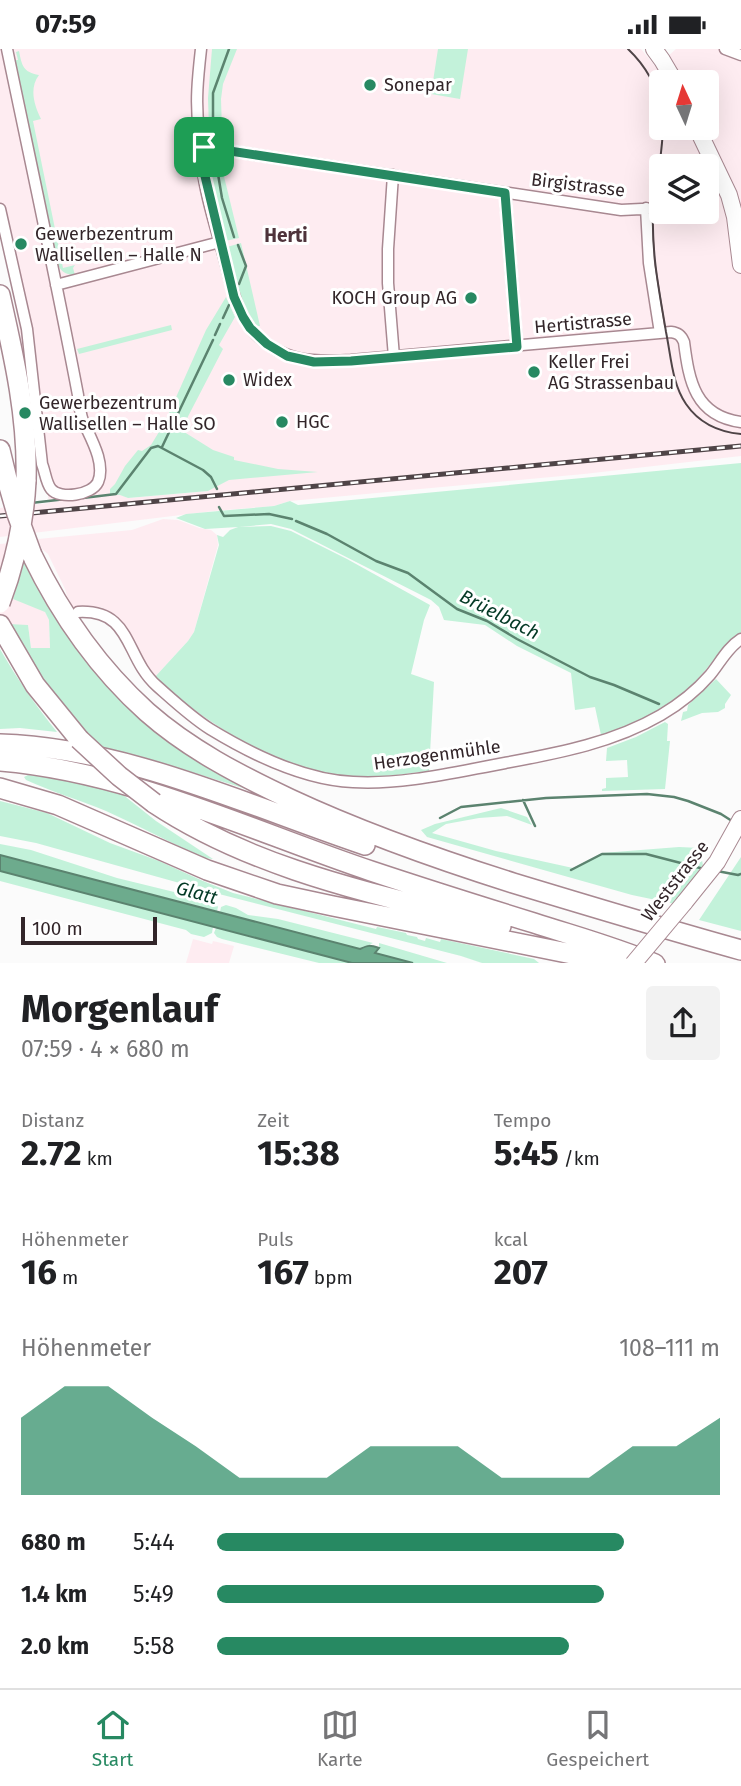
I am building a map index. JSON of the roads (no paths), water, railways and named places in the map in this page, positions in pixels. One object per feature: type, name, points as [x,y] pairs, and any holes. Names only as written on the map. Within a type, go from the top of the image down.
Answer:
[{"type":"highway","points":[[0,295],[21,396],[26,464],[20,529],[0,603]]},
{"type":"highway","points":[[0,450],[17,514],[32,555],[54,599],[83,642],[113,678],[165,727],[188,744],[231,769],[324,815],[382,839],[592,907],[741,950]]},
{"type":"highway","points":[[0,625],[35,685],[79,739],[118,776],[154,803],[215,838],[282,866],[328,880],[636,963]]},
{"type":"highway","points":[[0,744],[63,749],[135,765],[450,873],[741,960]]},
{"type":"highway","points":[[0,761],[74,772],[150,793],[353,865],[623,950],[653,963]]},
{"type":"highway","points":[[0,788],[58,805],[207,870],[277,894],[617,963]]},
{"type":"main road","points":[[654,49],[668,70]]},
{"type":"main road","points":[[703,140],[729,195],[738,222],[741,265]]},
{"type":"main road","name":"Weststrasse","points":[[635,963],[717,862],[741,819]]},
{"type":"main road","name":"Weststrasse","points":[[649,963],[718,877],[741,840]]},
{"type":"street","points":[[0,209],[27,329],[40,453],[48,480],[51,489],[56,493],[63,495],[86,492],[97,485],[98,459],[94,442],[83,419],[7,49]]},
{"type":"street","name":"Hertistrasse","points":[[201,49],[198,105],[199,131],[204,147],[204,172],[234,297],[252,331],[267,344],[287,356],[314,362],[660,333]]},
{"type":"street","points":[[725,49],[741,55]]},
{"type":"street","name":"Birgistrasse","points":[[204,147],[621,210],[646,208],[649,263],[660,333]]},
{"type":"street","points":[[393,175],[388,234],[388,282],[394,357]]},
{"type":"street","name":"Birgistrasse","points":[[505,193],[517,347]]},
{"type":"street","points":[[55,285],[220,242]]},
{"type":"street","points":[[660,333],[671,332],[682,336],[691,383],[697,396],[711,411],[741,422]]},
{"type":"street","name":"Herzogenmühle","points":[[78,611],[99,613],[113,619],[151,681],[210,729],[294,769],[335,781],[355,783],[434,776],[571,750],[609,739],[674,707],[708,677],[728,650],[741,639]]},
{"type":"waterway","points":[[213,132],[213,93],[229,49]]},
{"type":"waterway","points":[[216,162],[222,198],[234,237]]},
{"type":"waterway","points":[[238,245],[246,266],[239,284]]},
{"type":"waterway","points":[[223,318],[229,305]]},
{"type":"waterway","points":[[215,335],[220,324]]},
{"type":"waterway","points":[[162,447],[213,340]]},
{"type":"waterway","name":"Brüelbach","points":[[83,498],[116,494],[151,448],[158,446],[203,470],[211,477],[217,489]]},
{"type":"waterway","name":"Brüelbach","points":[[31,503],[66,499]]},
{"type":"waterway","name":"Brüelbach","points":[[219,507],[224,516],[269,514],[292,519]]},
{"type":"waterway","name":"Brüelbach","points":[[296,521],[327,534],[376,561],[408,573],[457,609],[487,621],[590,677],[659,704]]},
{"type":"waterway","points":[[440,818],[461,807],[546,798],[647,794],[688,801],[732,821]]},
{"type":"waterway","points":[[523,800],[535,826]]},
{"type":"waterway","points":[[571,870],[602,854],[646,854],[704,869]]},
{"type":"waterway","points":[[717,871],[741,874]]},
{"type":"tram line","points":[[628,49],[649,76]]},
{"type":"tram line","points":[[662,140],[653,233],[659,290],[675,379],[681,396],[697,416],[717,429],[741,434]]},
{"type":"railway","points":[[0,516],[741,446]]},
{"type":"place","name":"Sonepar","points":[[370,85]]},
{"type":"place","name":"Gewerbezentrum Wallisellen – Halle N","points":[[21,244]]},
{"type":"place","name":"KOCH Group AG","points":[[471,298]]},
{"type":"place","name":"Keller Frei AG Strassenbau","points":[[534,372]]},
{"type":"place","name":"Widex","points":[[229,380]]},
{"type":"place","name":"Gewerbezentrum Wallisellen – Halle SO","points":[[25,413]]},
{"type":"place","name":"HGC","points":[[282,422]]},
{"type":"district","name":"Herti","points":[[286,235]]},
{"type":"water label","name":"Glatt","points":[[197,892]]}]
